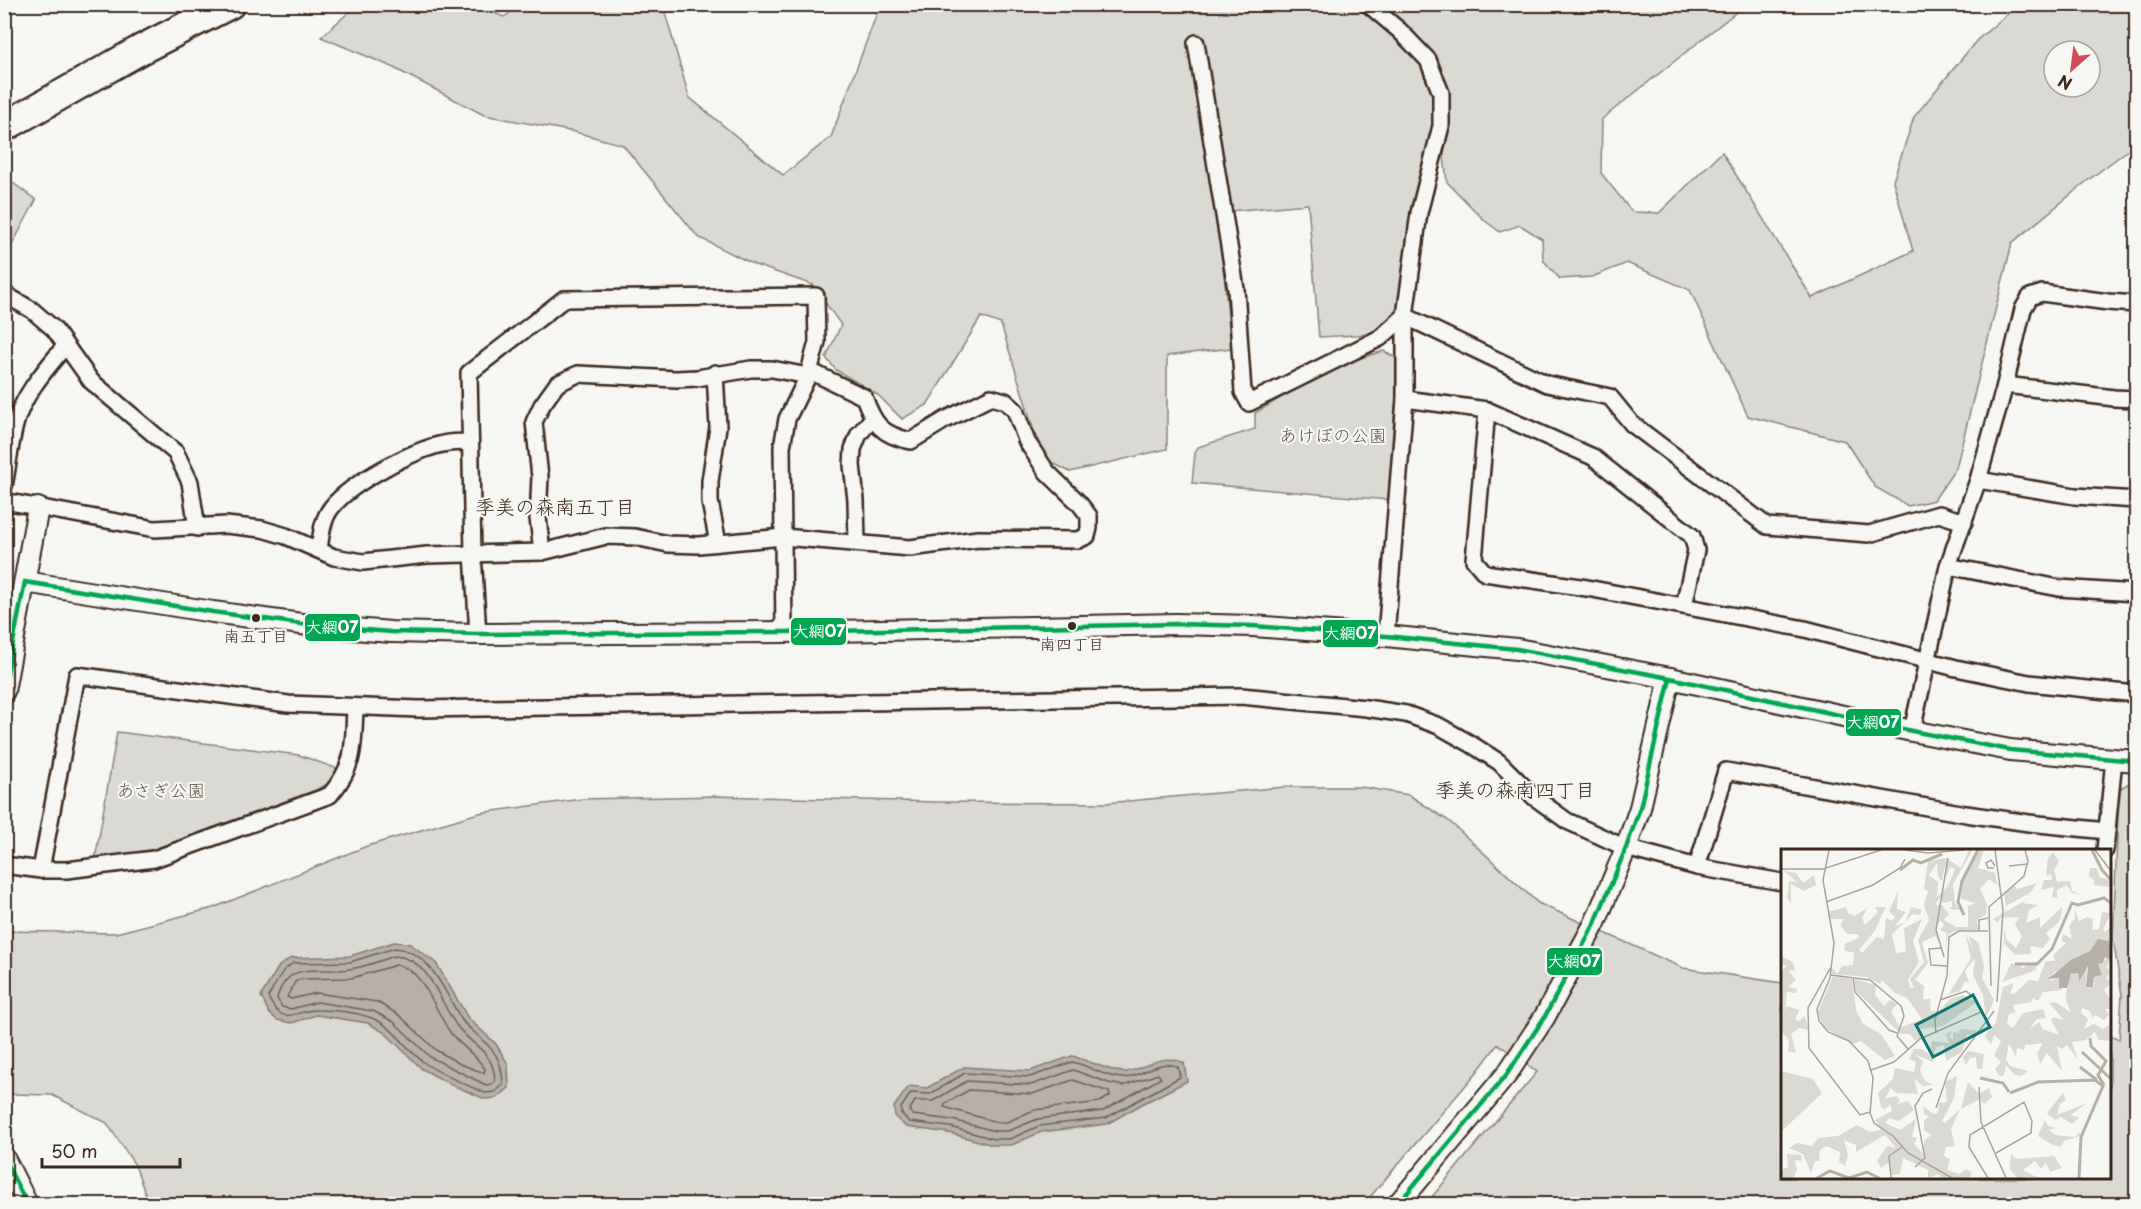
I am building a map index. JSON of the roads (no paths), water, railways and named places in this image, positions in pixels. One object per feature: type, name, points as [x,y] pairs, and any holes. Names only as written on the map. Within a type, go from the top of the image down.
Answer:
[{"type":"highway","points":[[4,127],[140,50],[230,4]]},
{"type":"street","points":[[1368,4],[1400,31],[1428,60],[1441,93],[1441,126],[1419,213],[1405,316],[1404,399],[1386,636]]},
{"type":"street","points":[[1196,43],[1236,289],[1243,392],[1249,403],[1380,338],[1405,316]]},
{"type":"street","points":[[1912,731],[1948,566],[1978,480],[2005,385],[2023,309],[2030,297],[2042,293],[2136,304]]},
{"type":"street","points":[[4,294],[32,310],[54,329],[91,381],[176,453],[190,482],[197,528]]},
{"type":"street","points":[[478,634],[473,554],[469,373],[564,299],[816,296],[817,342],[809,373],[787,419],[782,447],[784,632]]},
{"type":"street","points":[[1405,316],[1548,384],[1611,397],[1632,424],[1767,526],[1869,534],[1939,514],[1964,522]]},
{"type":"street","points":[[4,486],[15,423],[39,379],[65,346]]},
{"type":"street","points":[[4,501],[155,529],[226,525],[262,530],[286,536],[334,557],[363,562],[427,555],[542,552],[606,536],[635,537],[668,544],[699,546],[783,537],[910,548],[978,539],[1078,540],[1087,536],[1089,516],[1047,472],[1027,442],[1015,410],[1005,401],[991,398],[945,420],[910,441],[892,437],[872,419],[864,397],[809,373],[751,369],[676,379],[578,374],[557,384],[542,405],[534,422],[540,477],[538,518],[542,552]]},
{"type":"street","points":[[715,373],[718,427],[710,481],[710,502],[718,543]]},
{"type":"street","points":[[2005,385],[2136,399]]},
{"type":"street","points":[[1404,399],[1486,410],[1593,458],[1692,536],[1696,550],[1684,606]]},
{"type":"street","points":[[1486,410],[1474,560],[1485,573],[1587,588],[1805,629],[1956,668],[2029,683],[2136,694]]},
{"type":"street","points":[[857,542],[853,448],[859,434],[872,419]]},
{"type":"street","points":[[319,550],[322,528],[331,508],[349,490],[419,451],[444,443],[470,442]]},
{"type":"street","points":[[1978,480],[2075,496],[2136,500]]},
{"type":"street","points":[[4,691],[38,508]]},
{"type":"street","points":[[1948,566],[2059,588],[2136,593]]},
{"type":"street","points":[[25,582],[134,601],[316,626],[391,632],[478,634],[784,632],[1176,624],[1253,626],[1386,636],[1517,649],[1670,678],[2010,750],[2136,761]]},
{"type":"street","points":[[41,870],[77,675],[288,704],[355,708],[431,709],[1241,696],[1366,708],[1406,714],[1439,726],[1499,762],[1534,797],[1566,821],[1626,848],[1697,867],[1781,882]]},
{"type":"street","points":[[1398,1204],[1507,1074],[1532,1036],[1595,923],[1640,808],[1670,678]]},
{"type":"street","points":[[4,865],[41,870],[66,870],[154,859],[330,795],[343,779],[352,760],[355,708]]},
{"type":"street","points":[[2105,849],[2114,759]]},
{"type":"street","points":[[1697,867],[1726,771],[1966,814],[2107,831]]},
{"type":"street","points":[[4,1158],[27,1204]]},
{"type":"water","points":[[394,942],[410,944],[436,963],[468,1018],[496,1044],[508,1064],[509,1088],[497,1098],[485,1099],[422,1069],[385,1033],[368,1023],[316,1015],[292,1023],[277,1020],[269,1013],[261,996],[279,966],[291,958],[350,956]]},
{"type":"water","points":[[1072,1056],[1121,1072],[1161,1060],[1176,1060],[1184,1063],[1187,1081],[1107,1124],[1041,1132],[1012,1145],[993,1145],[949,1133],[906,1127],[895,1117],[894,1107],[909,1086],[927,1088],[964,1067],[1030,1071]]},
{"type":"place","name":"南五丁目","points":[[256,618]]},
{"type":"place","name":"南四丁目","points":[[1072,626]]},
{"type":"district","name":"季美の森南五丁目","points":[[555,507]]},
{"type":"district","name":"季美の森南四丁目","points":[[1515,790]]},
{"type":"park label","name":"あけぼの公園","points":[[1333,436]]},
{"type":"park label","name":"あさぎ公園","points":[[161,791]]}]
